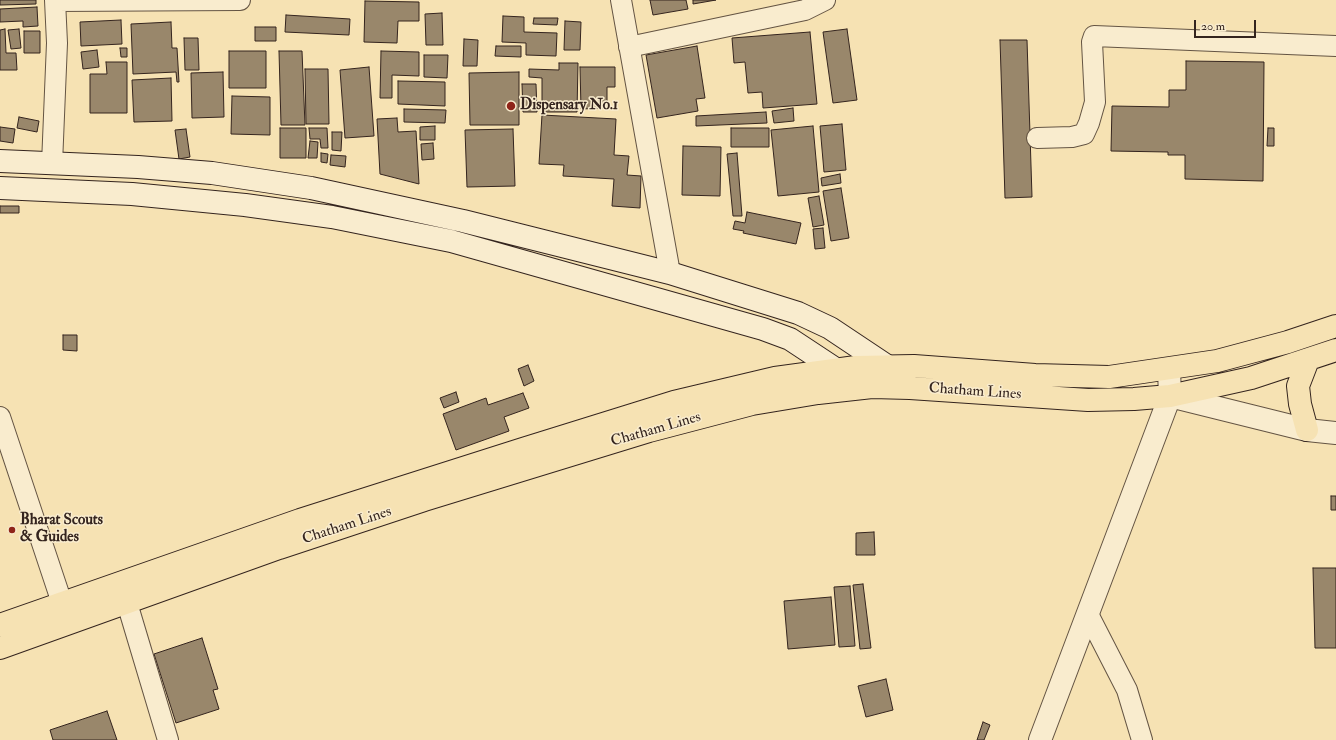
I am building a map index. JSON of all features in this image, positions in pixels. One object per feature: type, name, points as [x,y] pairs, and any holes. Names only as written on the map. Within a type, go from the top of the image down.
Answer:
[{"type":"highway","name":"Chatham Lines","points":[[0,625],[300,520],[674,402],[776,378],[856,367],[887,366],[914,366],[1034,376],[1109,377],[1169,370],[1217,361],[1288,342],[1336,326]]},
{"type":"highway","name":"Chatham Lines","points":[[0,648],[279,548],[424,500],[649,430],[752,404],[818,393],[872,387],[910,388],[1088,400],[1134,399],[1170,396],[1251,378],[1336,350]]},
{"type":"highway","points":[[1307,430],[1300,404],[1298,386],[1308,360]]},
{"type":"main road","points":[[0,161],[138,166],[212,173],[311,188],[463,220],[670,273],[798,313],[830,328],[887,366]]},
{"type":"main road","points":[[0,188],[132,194],[245,205],[332,217],[451,241],[763,329],[790,339],[837,370]]},
{"type":"main road","points":[[1040,740],[1170,396],[1169,370]]},
{"type":"main road","points":[[1170,396],[1307,430],[1336,433]]},
{"type":"street","points":[[52,164],[57,43],[55,0],[240,0]]},
{"type":"street","points":[[621,0],[670,273]]},
{"type":"street","points":[[629,47],[805,10],[825,0]]},
{"type":"street","points":[[1037,138],[1072,137],[1084,134],[1089,124],[1095,102],[1092,42],[1094,36],[1336,46]]},
{"type":"street","points":[[0,417],[69,624]]},
{"type":"street","points":[[126,603],[168,740]]},
{"type":"street","points":[[1088,614],[1127,690],[1142,740]]},
{"type":"building","points":[[0,0],[36,0],[36,4],[0,5]]},
{"type":"building","points":[[650,0],[686,0],[688,9],[653,15]]},
{"type":"building","points":[[693,0],[716,0],[693,4]]},
{"type":"building","points":[[365,1],[419,2],[419,21],[398,21],[397,43],[364,42]]},
{"type":"building","points":[[37,7],[38,26],[23,27],[23,21],[0,22],[0,9]]},
{"type":"building","points":[[442,13],[443,45],[426,45],[425,14]]},
{"type":"building","points":[[286,15],[350,19],[349,35],[285,32]]},
{"type":"building","points":[[503,16],[524,17],[524,32],[557,33],[556,56],[526,55],[526,43],[502,42]]},
{"type":"building","points":[[534,18],[558,18],[557,25],[533,24]]},
{"type":"building","points":[[121,20],[122,44],[81,46],[80,22]]},
{"type":"building","points":[[565,21],[581,22],[580,50],[564,50]]},
{"type":"building","points":[[171,22],[172,48],[177,48],[179,82],[177,82],[176,72],[133,74],[131,24]]},
{"type":"building","points":[[255,27],[276,27],[276,41],[255,41]]},
{"type":"building","points":[[5,29],[6,53],[16,53],[17,70],[0,70],[0,30]]},
{"type":"building","points":[[19,29],[21,48],[11,49],[8,30]]},
{"type":"building","points":[[847,29],[857,100],[833,103],[823,32]]},
{"type":"building","points":[[24,31],[40,31],[40,53],[24,53]]},
{"type":"building","points":[[810,32],[817,104],[763,108],[762,92],[748,93],[745,62],[734,63],[732,38]]},
{"type":"building","points":[[184,38],[198,38],[199,70],[185,70]]},
{"type":"building","points":[[464,39],[478,40],[477,66],[463,66]]},
{"type":"building","points":[[1000,40],[1027,40],[1032,197],[1005,198]]},
{"type":"building","points":[[496,46],[521,46],[521,57],[495,56]]},
{"type":"building","points":[[697,46],[705,98],[696,99],[698,111],[657,118],[646,55]]},
{"type":"building","points":[[120,48],[127,48],[127,57],[121,57]]},
{"type":"building","points":[[97,50],[99,67],[83,69],[81,52]]},
{"type":"building","points":[[229,51],[266,51],[266,88],[229,88]]},
{"type":"building","points":[[279,51],[302,51],[305,125],[281,125]]},
{"type":"building","points":[[381,51],[419,52],[419,76],[392,75],[392,98],[380,98]]},
{"type":"building","points":[[424,55],[448,55],[447,78],[424,77]]},
{"type":"building","points":[[1186,61],[1264,62],[1263,181],[1185,179],[1185,155],[1168,155],[1168,152],[1111,151],[1112,106],[1169,107],[1169,90],[1186,90]]},
{"type":"building","points":[[106,62],[127,62],[127,113],[90,113],[90,74],[107,74]]},
{"type":"building","points":[[559,63],[578,63],[577,112],[542,112],[542,78],[529,77],[529,69],[559,70]]},
{"type":"building","points":[[369,67],[374,136],[345,138],[340,70]]},
{"type":"building","points":[[580,67],[615,67],[615,87],[607,87],[607,108],[581,109]]},
{"type":"building","points":[[305,69],[328,69],[329,124],[306,124]]},
{"type":"building","points":[[223,72],[224,117],[192,118],[191,73]]},
{"type":"building","points":[[519,72],[519,125],[470,125],[469,73]]},
{"type":"building","points":[[171,78],[172,121],[134,122],[132,80]]},
{"type":"building","points":[[398,81],[445,82],[445,106],[398,104]]},
{"type":"building","points":[[522,84],[536,84],[537,112],[523,112]]},
{"type":"building","points":[[232,96],[270,97],[270,135],[231,134]]},
{"type":"building","points":[[793,108],[794,121],[774,123],[772,111]]},
{"type":"building","points":[[404,109],[446,110],[445,123],[404,122]]},
{"type":"building","points":[[766,112],[767,123],[696,126],[696,116]]},
{"type":"building","points":[[542,115],[616,119],[614,155],[629,156],[627,175],[641,176],[640,208],[612,206],[614,179],[563,176],[564,165],[539,164]]},
{"type":"building","points":[[19,117],[39,121],[37,132],[17,128]]},
{"type":"building","points":[[397,118],[398,132],[416,131],[419,184],[380,174],[377,119]]},
{"type":"building","points":[[842,124],[846,170],[824,172],[820,126]]},
{"type":"building","points":[[435,126],[435,140],[420,140],[420,127]]},
{"type":"building","points":[[813,126],[819,192],[778,196],[771,130]]},
{"type":"building","points":[[0,127],[15,129],[13,143],[0,141]]},
{"type":"building","points":[[280,128],[306,128],[306,158],[280,158]]},
{"type":"building","points":[[309,128],[327,128],[328,148],[321,148],[320,139],[310,139]]},
{"type":"building","points":[[731,128],[769,128],[769,147],[731,147]]},
{"type":"building","points":[[1268,128],[1274,128],[1274,146],[1267,146]]},
{"type":"building","points":[[186,129],[190,157],[179,159],[175,130]]},
{"type":"building","points":[[513,129],[515,186],[467,187],[465,130]]},
{"type":"building","points":[[332,132],[342,132],[341,151],[332,150]]},
{"type":"building","points":[[310,141],[318,142],[317,158],[308,158]]},
{"type":"building","points":[[433,143],[434,159],[422,160],[421,144]]},
{"type":"building","points":[[683,146],[721,147],[720,196],[682,195]]},
{"type":"building","points":[[321,153],[328,154],[327,163],[321,162]]},
{"type":"building","points":[[737,153],[742,216],[733,216],[727,154]]},
{"type":"building","points":[[331,155],[346,156],[345,167],[330,165]]},
{"type":"building","points":[[840,174],[841,183],[822,186],[821,178]]},
{"type":"building","points":[[841,188],[849,238],[831,241],[823,191]]},
{"type":"building","points":[[819,196],[824,225],[813,227],[808,198]]},
{"type":"building","points":[[0,206],[19,206],[19,213],[0,213]]},
{"type":"building","points":[[747,212],[801,223],[796,244],[743,233],[744,231],[733,229],[735,221],[745,223]]},
{"type":"building","points":[[823,228],[825,248],[815,249],[813,229]]},
{"type":"building","points":[[63,335],[77,335],[77,351],[63,350]]},
{"type":"building","points":[[528,365],[534,381],[524,386],[518,369]]},
{"type":"building","points":[[456,392],[459,402],[444,408],[440,398]]},
{"type":"building","points":[[523,393],[529,408],[504,417],[509,431],[456,450],[443,414],[486,398],[488,405]]},
{"type":"building","points":[[1331,496],[1336,496],[1336,510],[1331,510]]},
{"type":"building","points":[[874,532],[875,555],[856,555],[856,533]]},
{"type":"building","points":[[1313,568],[1336,568],[1336,648],[1315,648]]},
{"type":"building","points":[[863,584],[871,648],[860,649],[853,585]]},
{"type":"building","points":[[850,586],[855,646],[839,647],[834,587]]},
{"type":"building","points":[[831,597],[835,645],[788,649],[784,601]]},
{"type":"building","points":[[202,638],[218,689],[213,690],[219,709],[176,723],[154,654]]},
{"type":"building","points":[[886,679],[893,710],[866,717],[858,686]]},
{"type":"building","points":[[107,711],[117,740],[53,740],[50,730]]},
{"type":"building","points":[[983,722],[990,725],[984,740],[977,740]]},
{"type":"place","name":"Dispensary No.1","points":[[511,106]]},
{"type":"place","name":"Bharat Scouts & Guides","points":[[12,530]]}]
